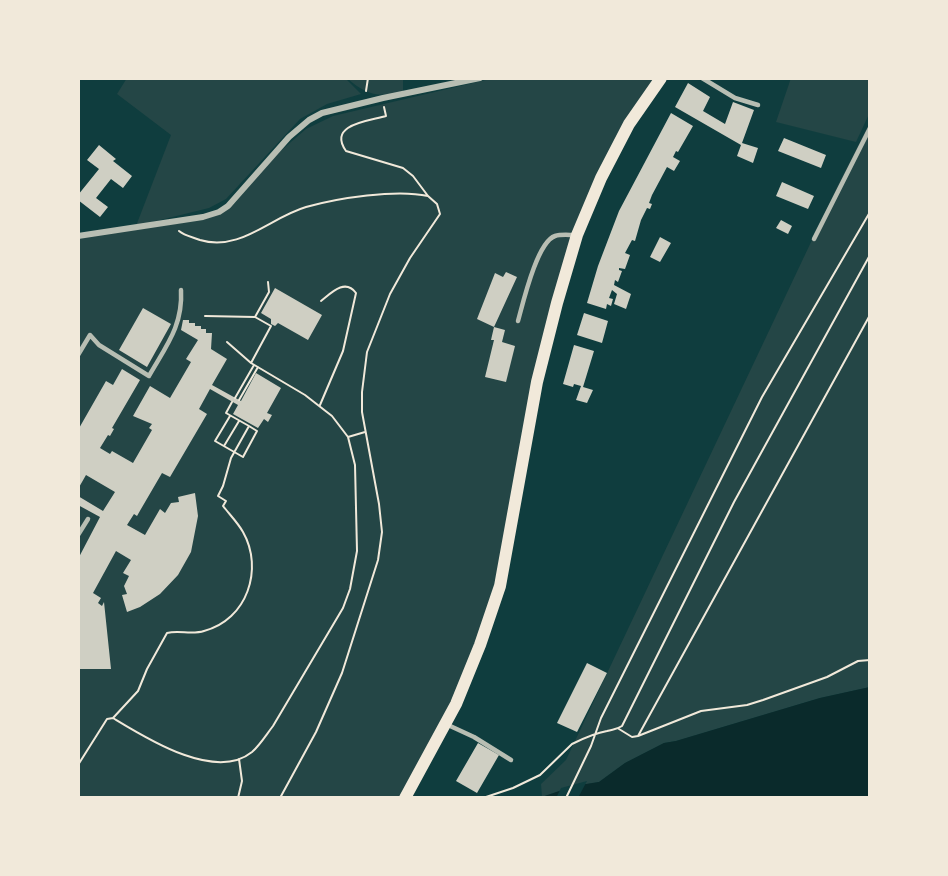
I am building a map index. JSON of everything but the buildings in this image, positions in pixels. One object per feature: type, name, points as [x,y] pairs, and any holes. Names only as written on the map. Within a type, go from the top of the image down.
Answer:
[{"type":"main road","points":[[405,798],[456,704],[480,645],[500,586],[537,382],[577,235],[601,178],[629,124],[661,78]]},
{"type":"street","points":[[78,236],[203,218],[219,212],[228,206],[289,137],[322,113],[363,102],[480,78]]},
{"type":"lane","points":[[702,78],[735,98],[758,105]]},
{"type":"lane","points":[[814,239],[870,128]]},
{"type":"lane","points":[[518,321],[544,245],[554,236],[577,235]]},
{"type":"lane","points":[[78,355],[90,335],[99,345],[149,376],[177,328],[181,290]]},
{"type":"lane","points":[[78,535],[88,519]]},
{"type":"lane","points":[[445,724],[474,737],[511,760]]},
{"type":"path","points":[[363,102],[368,78]]},
{"type":"path","points":[[280,798],[316,732],[342,673],[378,560],[382,532],[365,432],[362,392],[367,352],[390,294],[410,258],[439,218],[439,207],[428,196],[422,185],[403,168],[346,151],[342,145],[342,136],[351,124],[386,116],[383,98]]},
{"type":"path","points":[[175,222],[179,231],[186,235],[217,243],[229,243],[297,210],[329,202],[390,194],[414,193],[428,196]]},
{"type":"path","points":[[566,798],[628,663],[757,406],[870,212]]},
{"type":"path","points":[[619,729],[734,502],[870,255]]},
{"type":"path","points":[[255,317],[268,292],[268,282]]},
{"type":"path","points":[[320,405],[343,351],[356,293],[352,288],[344,286],[336,288],[321,301]]},
{"type":"path","points":[[638,736],[870,315]]},
{"type":"path","points":[[205,316],[255,317],[272,326],[235,398]]},
{"type":"path","points":[[113,718],[172,751],[208,762],[239,758],[252,752],[273,726],[343,608],[350,590],[357,550],[357,495],[356,465],[348,437],[340,424],[320,405],[253,364],[227,342]]},
{"type":"path","points":[[239,400],[258,367]]},
{"type":"path","points":[[230,416],[215,441],[243,457],[257,431],[249,426],[239,421],[230,416],[226,414],[232,402]]},
{"type":"path","points":[[224,446],[239,421]]},
{"type":"path","points":[[78,765],[107,719],[113,718],[138,691],[167,633],[194,633],[215,627],[234,613],[249,589],[253,568],[250,547],[242,529],[223,506],[226,501],[218,496],[235,452],[249,426]]},
{"type":"path","points":[[348,437],[365,432]]},
{"type":"path","points":[[483,798],[513,788],[540,775],[572,744],[594,735],[619,729],[632,736],[638,736],[701,711],[747,705],[763,700],[827,677],[858,661],[870,660]]},
{"type":"path","points":[[238,798],[242,781],[239,758]]},
{"type":"shaded area","points":[[127,78],[345,78],[361,94],[327,104],[300,119],[226,199],[209,208],[136,226],[171,135],[117,94]]},
{"type":"shaded area","points":[[347,78],[403,78],[403,92],[373,94]]},
{"type":"shaded area","points":[[494,78],[661,78],[628,124],[576,234],[480,644],[403,798],[78,798],[78,238],[203,220],[220,214],[234,204],[277,154],[306,129],[333,116]]},
{"type":"shaded area","points":[[791,78],[870,78],[870,112],[856,142],[776,122]]},
{"type":"shaded area","points":[[870,122],[870,687],[820,698],[664,743],[625,763],[599,782],[574,786],[542,797],[541,784],[566,760]]},
{"type":"shaded area","points":[[870,687],[870,798],[539,798],[574,786],[599,782],[625,763],[664,743],[820,698]]},
{"type":"pier","points":[[587,781],[578,798],[556,798],[561,788]]}]
